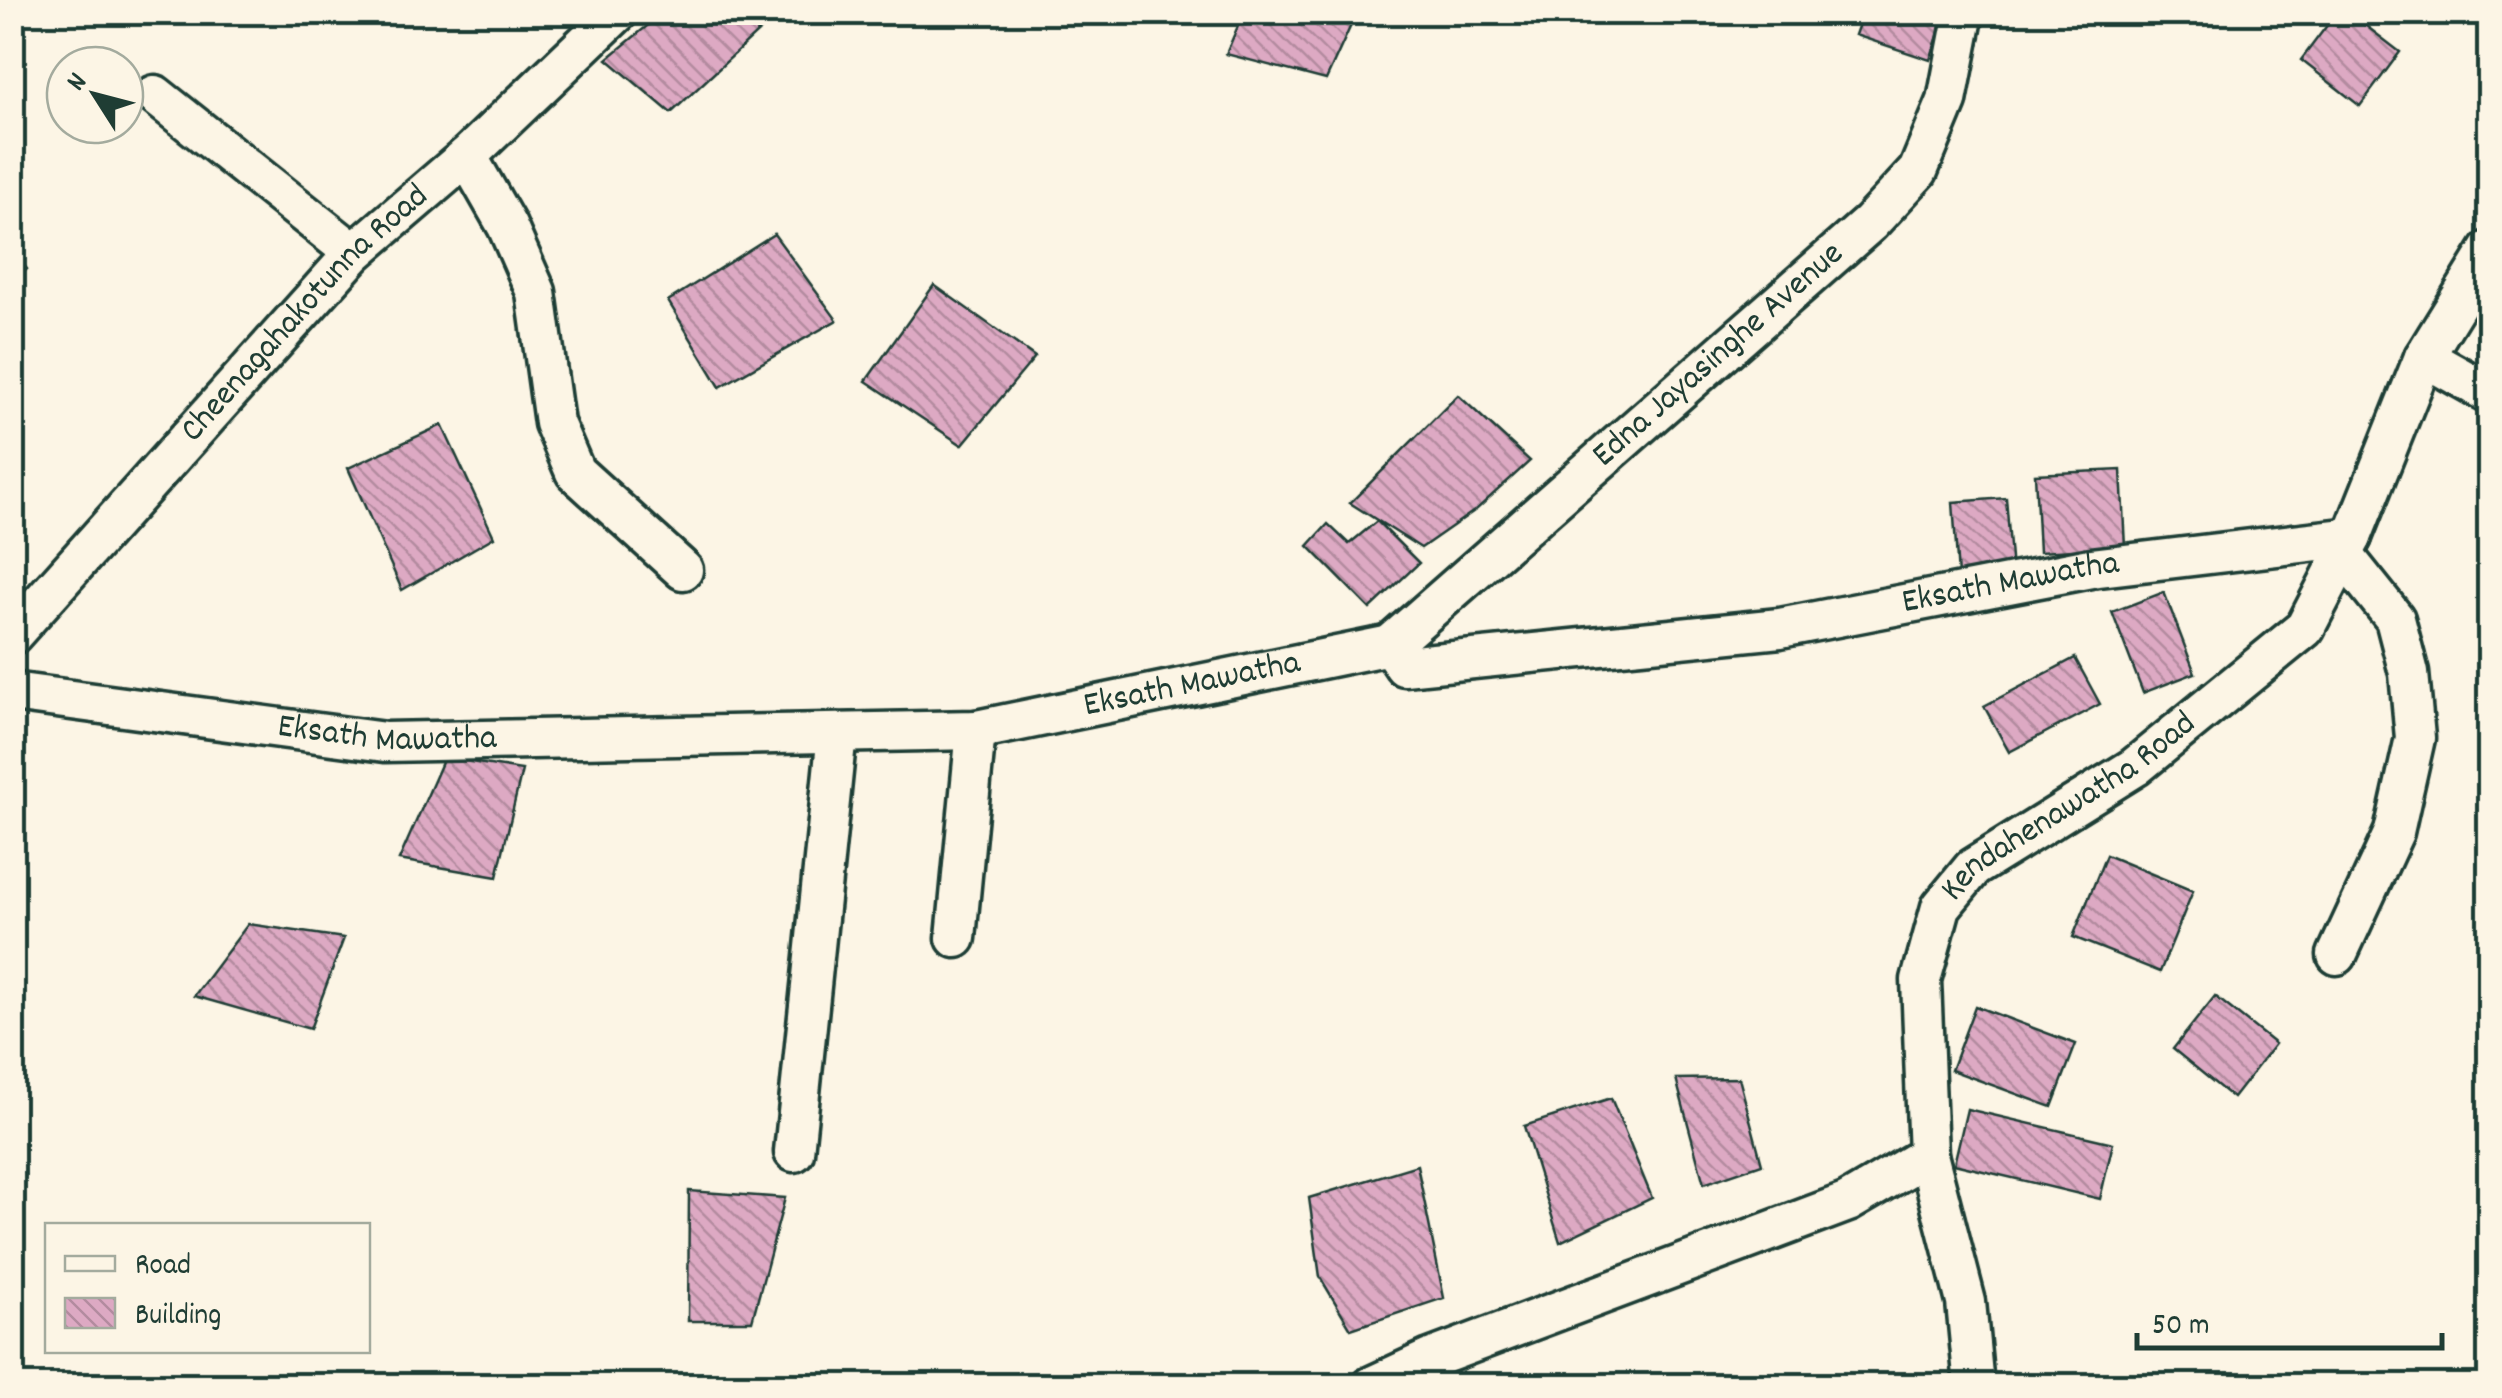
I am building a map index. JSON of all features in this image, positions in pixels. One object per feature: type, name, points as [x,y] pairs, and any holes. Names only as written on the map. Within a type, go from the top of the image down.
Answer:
[{"type":"street","name":"Cheenagahakotunna Road","points":[[12,635],[354,253],[467,156],[618,12]]},
{"type":"street","name":"Edna Jayasinghe Avenue","points":[[1390,645],[1870,223],[1918,171],[1947,100],[1964,12]]},
{"type":"street","points":[[155,95],[354,253]]},
{"type":"street","points":[[467,156],[506,226],[536,292],[554,423],[576,472],[684,570]]},
{"type":"street","name":"Kendahenawatha Road","points":[[1974,1386],[1966,1302],[1928,1155],[1921,980],[1941,907],[1973,868],[2134,767],[2304,628],[2347,545],[2424,357],[2490,250]]},
{"type":"street","points":[[2424,357],[2490,394]]},
{"type":"street","points":[[2337,954],[2394,832],[2415,738],[2408,673],[2395,619],[2347,545]]},
{"type":"street","name":"Eksath Mawatha","points":[[12,692],[385,742],[976,730],[1390,645],[1404,666],[1780,628],[2090,568],[2347,545]]},
{"type":"street","points":[[956,938],[976,730]]},
{"type":"street","points":[[794,1152],[837,733]]},
{"type":"street","points":[[1372,1386],[1434,1372],[1848,1202],[1928,1155]]},
{"type":"building","points":[[664,12],[763,12],[768,23],[671,113],[607,59]]},
{"type":"building","points":[[1244,12],[1357,12],[1326,80],[1226,54]]},
{"type":"building","points":[[1863,12],[1946,12],[1930,60],[1855,35]]},
{"type":"building","points":[[2337,12],[2348,12],[2400,52],[2360,106],[2301,60]]},
{"type":"building","points":[[774,234],[837,320],[720,387],[668,301]]},
{"type":"building","points":[[12,251],[27,269],[12,282]]},
{"type":"building","points":[[934,285],[1035,357],[962,445],[866,381]]},
{"type":"building","points":[[1458,395],[1530,461],[1477,509],[1421,548],[1350,503]]},
{"type":"building","points":[[442,425],[494,537],[402,590],[348,468]]},
{"type":"building","points":[[2121,470],[2125,547],[2039,552],[2035,474]]},
{"type":"building","points":[[2006,498],[2012,571],[1958,576],[1953,502]]},
{"type":"building","points":[[1377,521],[1419,563],[1370,609],[1308,546],[1328,524],[1349,544]]},
{"type":"building","points":[[2164,592],[2195,673],[2143,693],[2112,612]]},
{"type":"building","points":[[2075,658],[2100,704],[2009,752],[1984,706]]},
{"type":"building","points":[[444,758],[522,770],[497,877],[399,860]]},
{"type":"building","points":[[2106,855],[2193,891],[2160,972],[2073,937]]},
{"type":"building","points":[[248,924],[344,938],[310,1029],[194,996]]},
{"type":"building","points":[[2215,996],[2275,1044],[2233,1098],[2173,1049]]},
{"type":"building","points":[[1975,1006],[2076,1044],[2052,1107],[1951,1070]]},
{"type":"building","points":[[1739,1078],[1762,1164],[1704,1184],[1676,1079]]},
{"type":"building","points":[[1611,1098],[1652,1198],[1560,1242],[1524,1126]]},
{"type":"building","points":[[1967,1109],[2113,1143],[2100,1199],[1954,1164]]},
{"type":"building","points":[[1417,1165],[1444,1298],[1351,1329],[1320,1277],[1309,1198]]},
{"type":"building","points":[[689,1191],[785,1198],[752,1321],[688,1321]]}]
